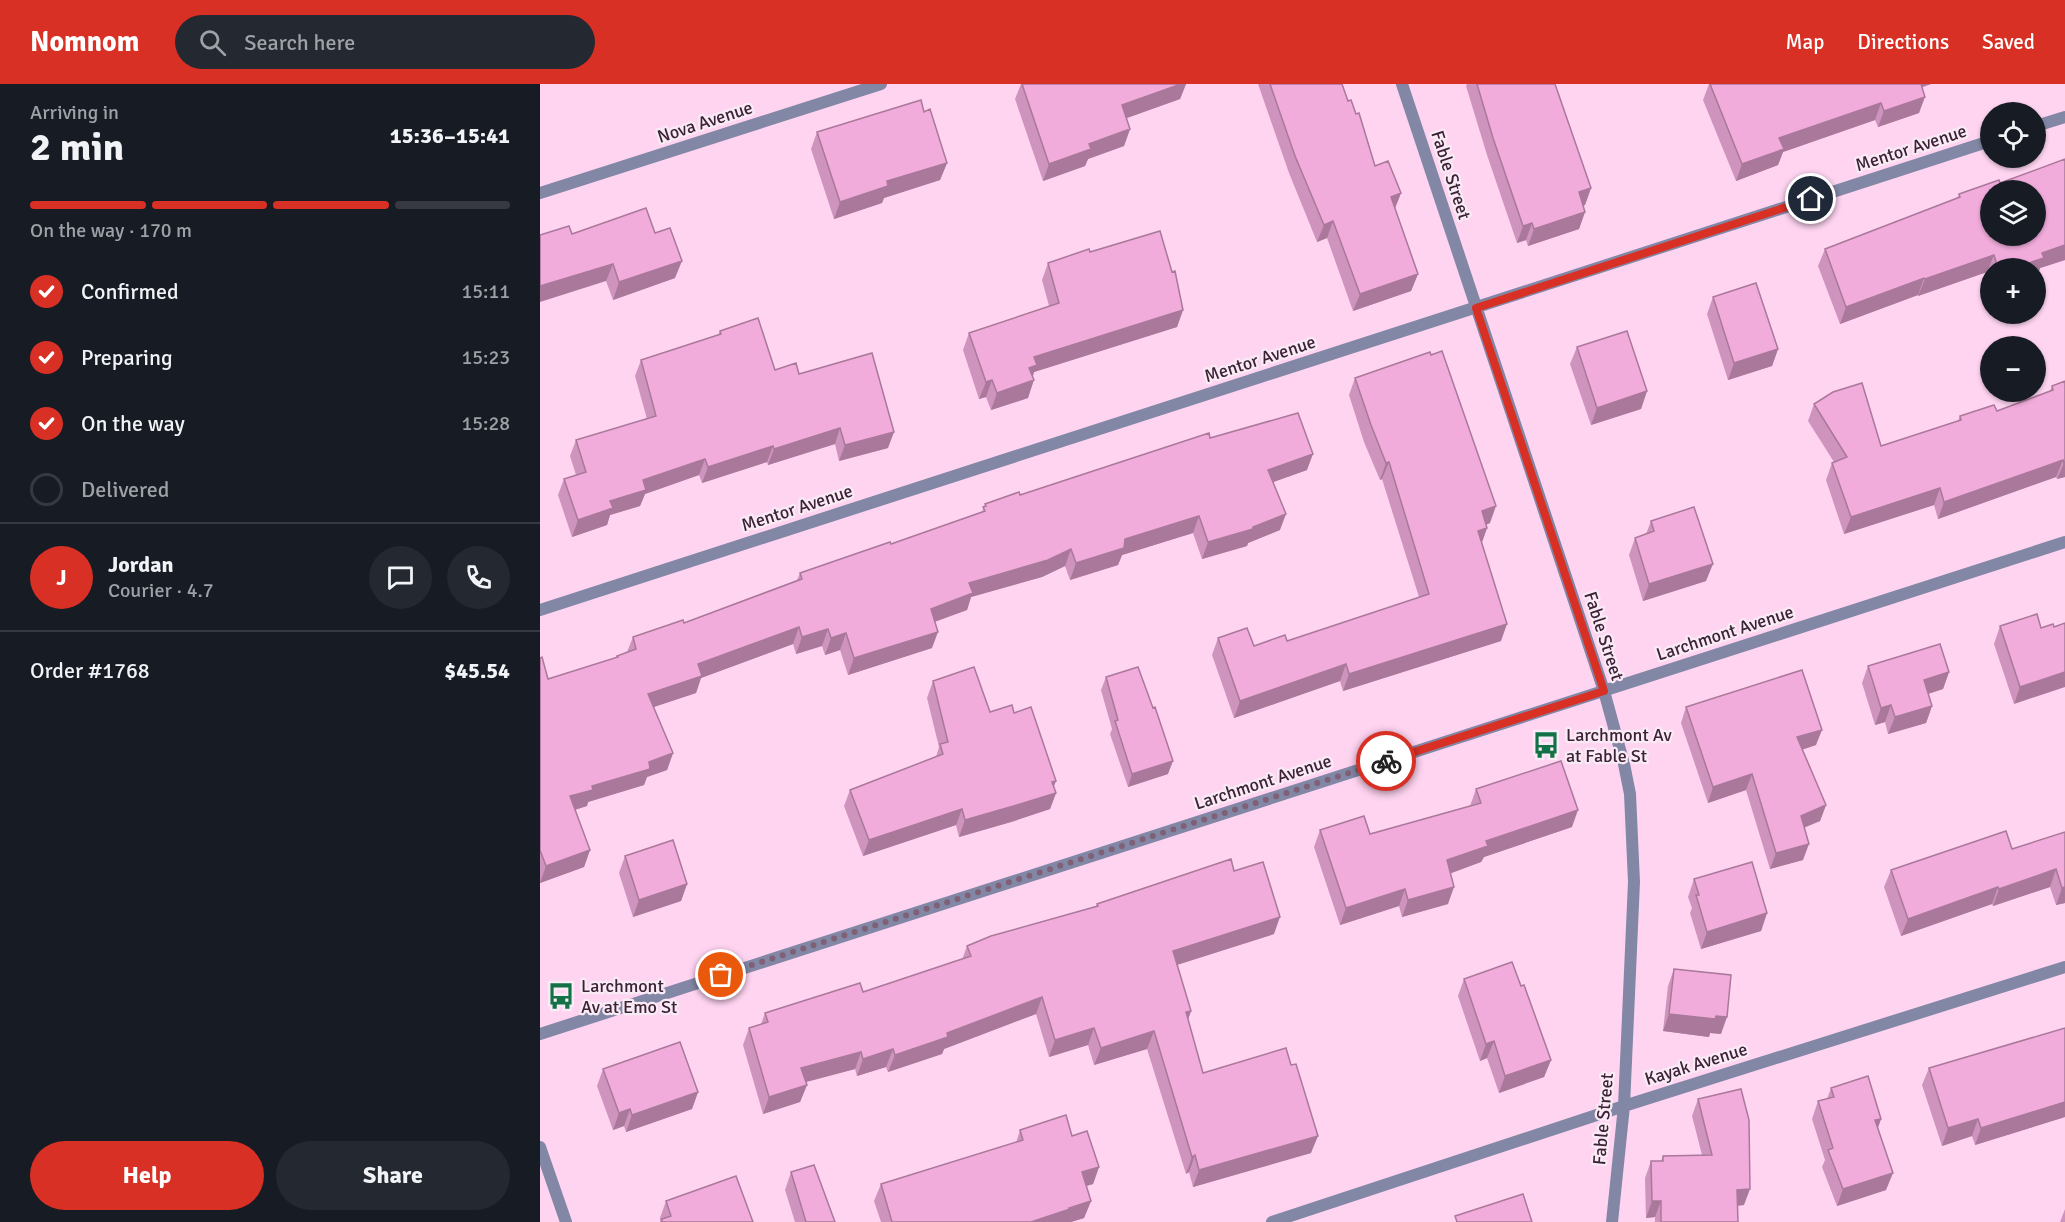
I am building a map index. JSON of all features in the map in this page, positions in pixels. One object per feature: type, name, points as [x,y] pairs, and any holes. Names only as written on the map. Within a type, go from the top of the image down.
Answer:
[{"type":"street","name":"Nova Avenue","points":[[540,193],[881,84]]},
{"type":"street","name":"Fable Street","points":[[1402,84],[1604,691],[1630,794],[1634,882],[1624,1106],[1612,1222]]},
{"type":"street","points":[[2046,123],[2065,117]]},
{"type":"street","name":"Mentor Avenue","points":[[540,610],[1980,144]]},
{"type":"street","name":"Larchmont Avenue","points":[[540,1034],[2065,542]]},
{"type":"street","name":"Kayak Avenue","points":[[1272,1222],[1624,1106],[2065,967]]},
{"type":"street","points":[[540,1147],[566,1222]]},
{"type":"building","points":[[1022,84],[1181,84],[1122,105],[1130,129],[1089,144],[1091,149],[1049,164]]},
{"type":"building","points":[[1270,84],[1342,84],[1348,101],[1351,100],[1356,114],[1359,113],[1375,166],[1388,161],[1401,193],[1391,197],[1418,274],[1360,294],[1333,221],[1324,225],[1295,156]]},
{"type":"building","points":[[1477,84],[1555,84],[1591,188],[1579,192],[1585,212],[1534,229],[1532,223],[1523,226]]},
{"type":"building","points":[[1710,84],[1921,84],[1925,97],[1884,111],[1881,103],[1779,138],[1784,149],[1742,164]]},
{"type":"building","points":[[921,100],[924,112],[930,109],[947,163],[887,181],[888,186],[840,202],[817,132]]},
{"type":"building","points":[[2065,159],[2065,245],[2042,253],[2044,258],[1995,258],[1994,255],[1980,258],[1846,307],[1825,249],[1960,197],[1959,194],[1980,187],[1980,246],[2046,246],[2046,180],[2008,180],[2046,168]]},
{"type":"building","points":[[646,208],[655,233],[670,228],[682,261],[619,282],[613,264],[540,286],[540,235],[569,226],[572,234]]},
{"type":"building","points":[[1160,231],[1172,272],[1175,271],[1183,310],[1034,357],[1037,365],[1029,368],[1034,380],[997,393],[992,380],[986,382],[969,333],[1059,303],[1048,263],[1089,249],[1090,252]]},
{"type":"building","points":[[1756,283],[1778,349],[1734,363],[1713,297]]},
{"type":"building","points":[[758,318],[775,370],[796,363],[799,374],[872,353],[894,432],[845,445],[840,428],[708,467],[705,459],[643,480],[646,490],[610,501],[613,508],[578,520],[564,479],[586,472],[576,440],[656,416],[641,360],[721,334],[720,331]]},
{"type":"building","points":[[1627,331],[1647,391],[1597,408],[1577,347]]},
{"type":"building","points":[[1442,351],[1496,506],[1482,511],[1487,528],[1478,531],[1507,624],[1349,674],[1346,664],[1240,701],[1218,638],[1247,628],[1254,646],[1285,635],[1287,641],[1429,594],[1389,462],[1386,463],[1355,378],[1430,352],[1431,355]]},
{"type":"building","points":[[2065,381],[2064,463],[2063,460],[1944,502],[1940,488],[1851,517],[1832,463],[1847,457],[1814,404],[1833,392],[1862,383],[1881,446],[1961,420],[1960,416],[1994,405],[1997,411],[2021,402],[2046,402],[2046,393],[2053,390],[2052,386]]},
{"type":"building","points":[[1298,413],[1313,454],[1268,470],[1286,514],[1253,527],[1253,529],[1208,542],[1199,516],[1125,539],[1124,548],[1076,563],[1071,549],[1048,560],[969,583],[973,593],[931,609],[938,632],[854,658],[846,633],[831,638],[828,629],[802,637],[799,627],[698,664],[702,676],[648,694],[673,753],[649,762],[650,769],[592,786],[593,790],[570,796],[590,850],[546,866],[540,850],[540,658],[542,657],[548,679],[618,657],[636,649],[633,637],[683,620],[684,623],[802,579],[800,573],[985,511],[983,507],[986,506],[985,504],[1019,492],[1020,495],[1209,433],[1210,438]]},
{"type":"building","points":[[1694,507],[1713,564],[1649,584],[1635,538],[1654,531],[1651,521]]},
{"type":"building","points":[[2037,614],[2041,628],[2065,623],[2065,672],[2020,687],[2000,626]]},
{"type":"building","points":[[1940,644],[1949,672],[1924,680],[1932,706],[1895,717],[1891,705],[1881,708],[1868,666]]},
{"type":"building","points":[[974,667],[990,712],[1012,705],[1014,713],[1031,707],[1056,781],[1052,782],[1056,793],[965,820],[962,809],[869,840],[850,790],[943,754],[940,744],[948,742],[933,681]]},
{"type":"building","points":[[1138,667],[1153,708],[1155,707],[1173,761],[1132,774],[1115,721],[1118,720],[1106,677]]},
{"type":"building","points":[[1802,670],[1822,730],[1797,737],[1826,805],[1801,816],[1809,844],[1776,853],[1752,774],[1713,787],[1686,707]]},
{"type":"building","points":[[1561,761],[1578,810],[1486,841],[1488,846],[1447,860],[1454,887],[1408,900],[1405,889],[1346,908],[1320,830],[1364,816],[1370,834],[1481,803],[1476,789]]},
{"type":"building","points":[[2006,831],[2012,849],[2065,832],[2065,887],[2062,888],[2056,869],[1908,919],[1891,870]]},
{"type":"building","points":[[673,840],[687,884],[639,900],[625,856]]},
{"type":"building","points":[[1231,859],[1234,871],[1263,862],[1280,917],[1173,951],[1191,1011],[1186,1012],[1203,1073],[1286,1048],[1291,1065],[1296,1064],[1318,1136],[1199,1170],[1195,1155],[1192,1157],[1154,1031],[1101,1048],[1094,1028],[1055,1040],[1042,997],[947,1033],[948,1037],[895,1055],[893,1049],[863,1059],[861,1052],[801,1068],[807,1085],[769,1097],[749,1028],[768,1022],[765,1013],[860,983],[863,992],[971,956],[967,946],[991,936],[1098,906],[1097,904]]},
{"type":"building","points":[[1752,862],[1767,913],[1707,932],[1696,895],[1699,895],[1694,879]]},
{"type":"building","points":[[1512,962],[1521,986],[1524,985],[1551,1060],[1505,1076],[1494,1041],[1486,1044],[1464,979]]},
{"type":"building","points":[[1674,969],[1731,975],[1727,1017],[1716,1016],[1715,1019],[1669,1014]]},
{"type":"building","points":[[2065,1028],[2065,1102],[1981,1128],[1978,1119],[1948,1128],[1929,1068]]},
{"type":"building","points":[[680,1042],[698,1092],[632,1115],[630,1109],[619,1113],[603,1069]]},
{"type":"building","points":[[1868,1076],[1881,1119],[1875,1120],[1893,1173],[1843,1189],[1828,1150],[1833,1148],[1818,1101],[1834,1097],[1831,1088]]},
{"type":"building","points":[[1741,1089],[1749,1120],[1750,1189],[1737,1190],[1738,1222],[1661,1222],[1661,1201],[1652,1201],[1651,1161],[1663,1161],[1663,1156],[1712,1155],[1698,1099]]},
{"type":"building","points":[[1066,1115],[1072,1136],[1087,1131],[1099,1167],[1082,1172],[1091,1201],[1031,1222],[892,1222],[881,1184],[1023,1140],[1020,1130]]},
{"type":"building","points":[[814,1165],[835,1222],[806,1222],[791,1172]]},
{"type":"building","points":[[736,1176],[753,1222],[662,1222],[662,1219],[671,1216],[666,1201]]},
{"type":"building","points":[[1523,1194],[1532,1222],[1457,1222],[1455,1216]]},
{"type":"way so far","points":[[721,975],[1386,761]]},
{"type":"place","name":"Larchmont Av at Fable St","points":[[1546,745]]},
{"type":"place","name":"Larchmont Av at Emo St","points":[[561,996]]},
{"type":"route","points":[[1386,761],[1604,691],[1476,308],[1811,199]]}]
